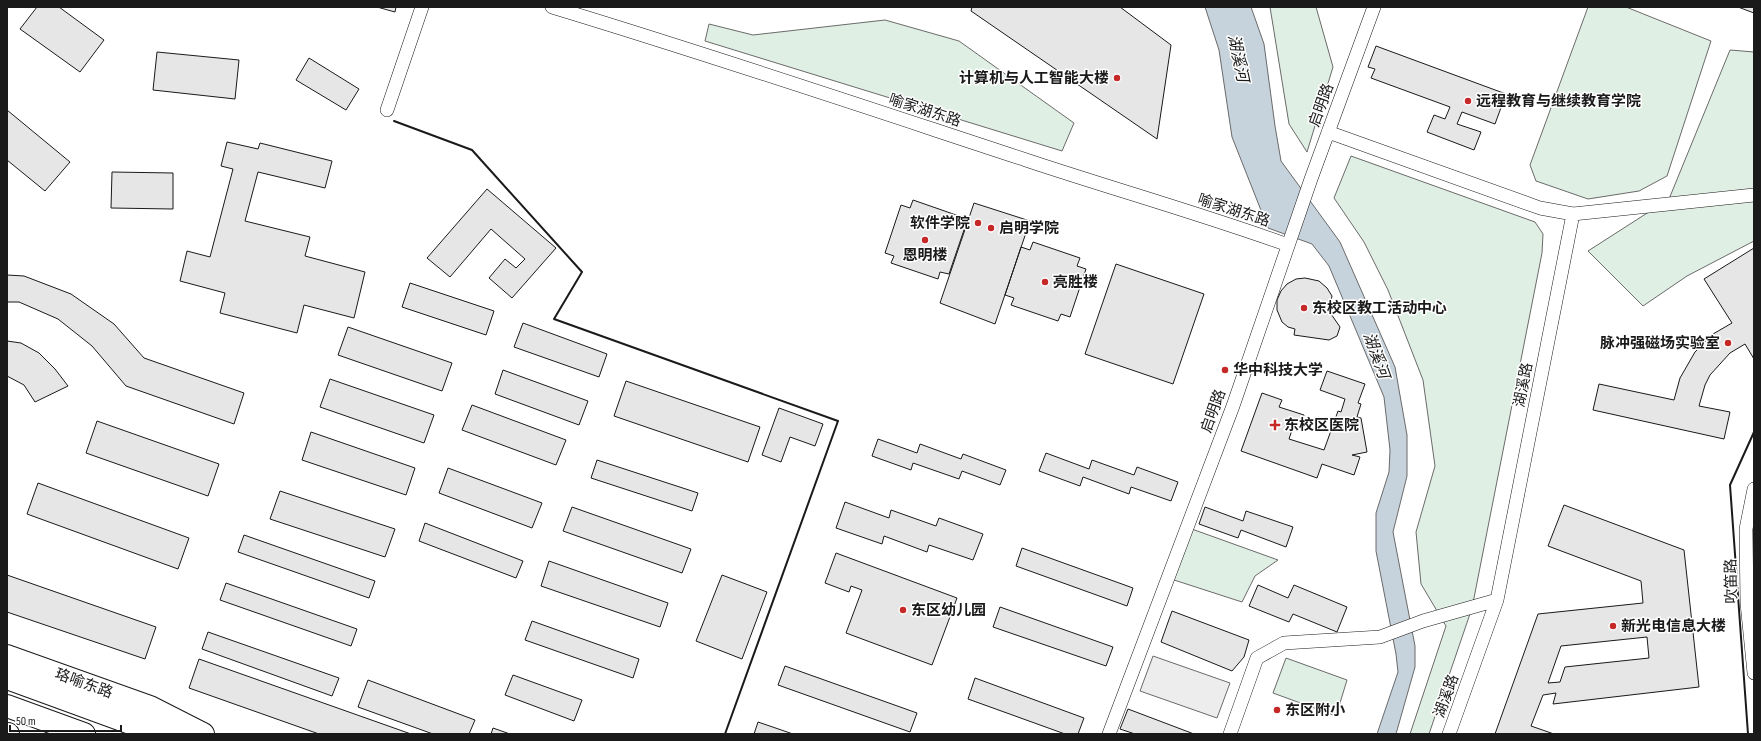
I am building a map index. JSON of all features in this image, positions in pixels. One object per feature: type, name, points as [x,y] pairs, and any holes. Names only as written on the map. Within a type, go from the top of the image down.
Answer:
[{"type":"highway","name":"珞喻东路","points":[[7,656],[150,707],[203,734]]},
{"type":"highway","points":[[7,678],[133,724],[168,734]]},
{"type":"highway","points":[[7,706],[84,734]]},
{"type":"street","points":[[387,110],[422,7]]},
{"type":"street","name":"喻家湖东路","points":[[552,7],[702,54],[1131,195],[1210,218],[1288,244]]},
{"type":"street","name":"启明路","points":[[1109,734],[1233,406],[1310,179],[1374,7]]},
{"type":"street","points":[[1328,132],[1540,208],[1573,214],[1754,195]]},
{"type":"street","name":"湖溪路","points":[[1449,734],[1497,600],[1573,214]]},
{"type":"street","name":"吹笛路","points":[[1754,489],[1746,529],[1747,603],[1754,673]]},
{"type":"street","points":[[1230,734],[1257,658],[1284,643],[1380,637],[1423,621],[1497,600]]},
{"type":"green space","points":[[1270,7],[1316,7],[1333,67],[1307,152],[1289,124]]},
{"type":"green space","points":[[1588,7],[1626,7],[1711,41],[1667,176],[1639,191],[1588,199],[1536,181],[1530,165]]},
{"type":"green space","points":[[885,20],[959,41],[1074,123],[1062,151],[705,41],[709,24],[753,35]]},
{"type":"green space","points":[[1730,50],[1754,52],[1754,241],[1687,276],[1643,306],[1588,251],[1669,199]]},
{"type":"green space","points":[[1351,156],[1535,222],[1543,234],[1542,253],[1472,608],[1429,734],[1410,734],[1446,626],[1421,584],[1416,532],[1435,466],[1423,380],[1388,290],[1364,242],[1334,198]]},
{"type":"green space","points":[[1189,528],[1278,560],[1255,576],[1242,602],[1171,579]]},
{"type":"green space","points":[[1286,658],[1347,680],[1336,716],[1273,693]]},
{"type":"shaded area","points":[[1153,656],[1230,683],[1217,718],[1140,691]]},
{"type":"water","name":"湖溪河","points":[[1205,7],[1251,7],[1264,44],[1281,161],[1340,242],[1395,367],[1407,435],[1407,476],[1393,532],[1415,646],[1415,667],[1396,734],[1377,734],[1398,672],[1396,654],[1376,551],[1376,513],[1389,472],[1390,450],[1384,397],[1329,266],[1312,244],[1268,228],[1232,137],[1219,50]]},
{"type":"building","points":[[37,7],[59,7],[104,40],[80,72],[20,29]]},
{"type":"building","points":[[377,7],[396,7],[395,12]]},
{"type":"building","name":"计算机与人工智能大楼","points":[[972,7],[1120,7],[1171,45],[1157,139],[971,11]]},
{"type":"building","points":[[1738,7],[1754,7],[1754,13]]},
{"type":"building","name":"远程教育与继续教育学院","points":[[1376,46],[1506,94],[1495,124],[1462,112],[1457,124],[1481,132],[1474,150],[1427,132],[1434,115],[1445,119],[1450,107],[1371,78],[1375,69],[1368,67]]},
{"type":"building","points":[[157,52],[239,60],[235,99],[153,90]]},
{"type":"building","points":[[309,58],[359,89],[346,110],[296,80]]},
{"type":"building","points":[[7,110],[70,162],[45,191],[7,160]]},
{"type":"building","points":[[227,142],[258,149],[260,143],[332,161],[325,188],[258,172],[245,221],[310,237],[305,256],[365,272],[354,318],[304,305],[297,333],[220,313],[225,293],[180,281],[187,251],[210,257],[233,169],[221,166]]},
{"type":"building","points":[[112,172],[173,173],[173,209],[111,208]]},
{"type":"building","points":[[487,189],[556,248],[512,298],[489,278],[505,259],[516,268],[525,259],[491,229],[450,277],[427,258]]},
{"type":"building","name":"恩明楼","points":[[913,200],[959,216],[957,224],[965,227],[949,274],[940,272],[938,279],[891,263],[894,256],[885,253],[901,205],[910,208]]},
{"type":"building","points":[[974,203],[1030,221],[995,324],[940,303]]},
{"type":"building","name":"亮胜楼","points":[[1033,242],[1080,258],[1077,266],[1086,269],[1070,317],[1061,314],[1058,321],[1011,305],[1014,298],[1005,295],[1021,247],[1030,250]]},
{"type":"building","name":"脉冲强磁场实验室","points":[[1754,248],[1754,359],[1745,344],[1730,353],[1710,375],[1705,385],[1699,406],[1730,412],[1724,439],[1593,410],[1599,384],[1674,400],[1680,378],[1695,352],[1713,334],[1732,323],[1704,279]]},
{"type":"building","points":[[1116,264],[1204,294],[1173,384],[1085,354]]},
{"type":"building","points":[[7,275],[24,276],[71,294],[114,324],[144,358],[244,393],[234,424],[126,386],[92,346],[58,319],[19,302],[7,302]]},
{"type":"building","name":"东校区教工活动中心","points":[[1305,278],[1319,281],[1327,288],[1332,296],[1329,311],[1340,327],[1337,336],[1329,340],[1294,335],[1295,329],[1288,327],[1282,322],[1277,310],[1277,300],[1281,291],[1287,284],[1296,279]]},
{"type":"building","points":[[410,283],[494,311],[486,335],[402,307]]},
{"type":"building","points":[[523,323],[607,354],[599,377],[514,347]]},
{"type":"building","points":[[348,327],[452,363],[442,391],[338,355]]},
{"type":"building","points":[[7,341],[21,343],[39,353],[55,369],[68,386],[35,402],[24,385],[7,376]]},
{"type":"building","points":[[503,370],[588,401],[579,425],[495,394]]},
{"type":"building","name":"东校区医院","points":[[1327,371],[1365,384],[1358,403],[1361,404],[1357,417],[1361,418],[1367,452],[1352,455],[1360,457],[1354,475],[1322,464],[1317,478],[1241,451],[1262,393],[1282,400],[1279,407],[1304,415],[1300,429],[1293,427],[1289,439],[1324,450],[1338,411],[1341,412],[1345,399],[1320,390]]},
{"type":"building","points":[[330,379],[434,415],[424,443],[320,407]]},
{"type":"building","points":[[626,381],[760,427],[748,462],[614,416]]},
{"type":"building","points":[[472,405],[566,440],[556,465],[462,430]]},
{"type":"building","points":[[779,408],[823,424],[815,446],[790,437],[781,462],[762,455]]},
{"type":"building","points":[[97,421],[219,464],[208,496],[86,453]]},
{"type":"building","points":[[311,432],[415,468],[406,495],[302,460]]},
{"type":"building","points":[[878,439],[917,453],[920,444],[961,459],[963,454],[1006,470],[1000,485],[962,471],[959,479],[913,463],[911,470],[872,456]]},
{"type":"building","points":[[1046,453],[1089,469],[1092,460],[1134,475],[1137,467],[1178,482],[1171,501],[1131,487],[1129,494],[1083,477],[1080,486],[1039,471]]},
{"type":"building","points":[[597,460],[698,493],[692,511],[591,478]]},
{"type":"building","points":[[448,468],[542,503],[532,528],[439,493]]},
{"type":"building","points":[[38,483],[189,538],[178,569],[27,514]]},
{"type":"building","points":[[280,491],[395,529],[385,557],[270,519]]},
{"type":"building","points":[[845,502],[889,518],[891,510],[936,526],[939,518],[983,534],[973,560],[929,545],[927,552],[884,536],[882,544],[836,528]]},
{"type":"building","name":"新光电信息大楼","points":[[1564,505],[1684,550],[1699,687],[1553,704],[1556,693],[1543,695],[1531,726],[1554,734],[1495,734],[1538,614],[1643,603],[1641,581],[1548,546]],"holes":[[[1647,637],[1649,658],[1565,667],[1560,682],[1548,683],[1561,646]]]},
{"type":"building","points":[[572,507],[691,549],[682,573],[563,531]]},
{"type":"building","points":[[1205,507],[1243,521],[1246,511],[1293,527],[1286,547],[1241,530],[1238,538],[1199,524]]},
{"type":"building","points":[[425,523],[523,561],[516,578],[419,541]]},
{"type":"building","points":[[244,535],[375,581],[369,598],[238,552]]},
{"type":"building","points":[[1022,548],[1133,588],[1127,606],[1016,566]]},
{"type":"building","name":"东区幼儿园","points":[[836,553],[957,598],[932,665],[846,633],[862,590],[851,586],[849,592],[825,583]]},
{"type":"building","points":[[549,561],[668,603],[660,627],[541,586]]},
{"type":"building","points":[[7,575],[156,627],[145,659],[7,612]]},
{"type":"building","points":[[722,575],[767,592],[742,659],[696,641]]},
{"type":"building","points":[[226,583],[357,629],[351,646],[220,600]]},
{"type":"building","points":[[1258,585],[1288,598],[1294,585],[1347,607],[1337,632],[1293,614],[1289,622],[1249,606]]},
{"type":"building","points":[[1000,607],[1113,647],[1106,666],[993,627]]},
{"type":"building","points":[[1172,611],[1249,640],[1244,657],[1232,671],[1161,642]]},
{"type":"building","points":[[532,621],[639,659],[633,678],[525,640]]},
{"type":"building","points":[[208,632],[339,678],[332,696],[202,649]]},
{"type":"building","points":[[199,659],[411,734],[319,734],[189,688]]},
{"type":"building","points":[[785,666],[917,713],[910,732],[778,685]]},
{"type":"building","points":[[513,675],[582,700],[574,721],[505,695]]},
{"type":"building","points":[[975,678],[1084,718],[1078,734],[1065,734],[968,699]]},
{"type":"building","points":[[368,680],[475,720],[469,734],[433,734],[358,707]]},
{"type":"building","points":[[1128,709],[1194,734],[1135,734],[1120,729]]},
{"type":"building","points":[[758,722],[793,734],[754,734]]},
{"type":"building","points":[[493,728],[510,734],[491,734]]},
{"type":"wall","points":[[394,121],[472,150],[582,272],[554,319],[838,421],[725,734]]},
{"type":"wall","points":[[1748,734],[1730,485],[1754,432]]},
{"type":"place","name":"计算机与人工智能大楼","points":[[1117,78]]},
{"type":"place","name":"远程教育与继续教育学院","points":[[1468,101]]},
{"type":"place","name":"软件学院","points":[[978,223]]},
{"type":"place","name":"启明学院","points":[[991,228]]},
{"type":"place","name":"恩明楼","points":[[925,240]]},
{"type":"place","name":"亮胜楼","points":[[1045,282]]},
{"type":"place","name":"东校区教工活动中心","points":[[1304,308]]},
{"type":"place","name":"脉冲强磁场实验室","points":[[1728,343]]},
{"type":"place","name":"华中科技大学","points":[[1225,370]]},
{"type":"place","name":"东校区医院","points":[[1275,425]]},
{"type":"place","name":"东区幼儿园","points":[[903,610]]},
{"type":"place","name":"新光电信息大楼","points":[[1613,626]]},
{"type":"place","name":"东区附小","points":[[1277,710]]}]
